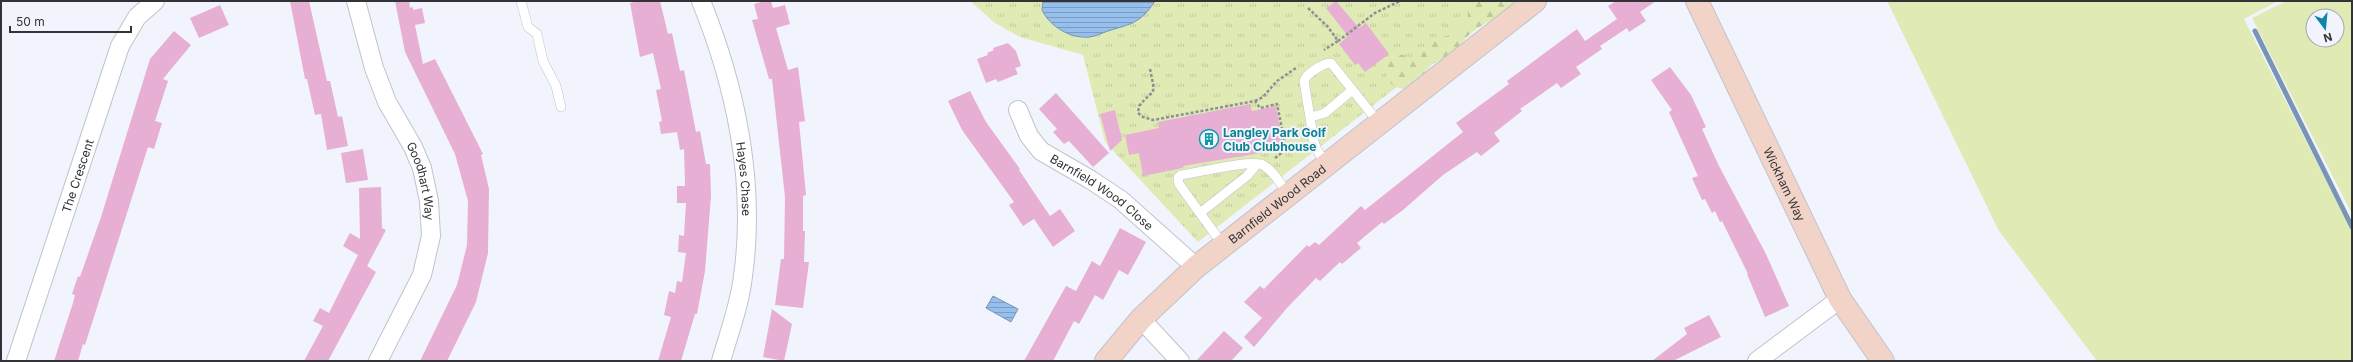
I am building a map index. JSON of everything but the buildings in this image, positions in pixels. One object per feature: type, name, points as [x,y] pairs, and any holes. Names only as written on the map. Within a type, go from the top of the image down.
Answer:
[{"type":"street","name":"The Crescent","points":[[16,361],[120,46],[137,16],[155,1]]},
{"type":"street","name":"Goodhart Way","points":[[356,1],[374,68],[387,102],[422,168],[429,201],[431,236],[422,275],[378,361]]},
{"type":"street","name":"Hayes Chase","points":[[702,1],[716,38],[733,96],[746,171],[746,236],[743,277],[721,361]]},
{"type":"street","name":"Barnfield Wood Road","points":[[1106,361],[1141,319],[1196,267],[1535,1]]},
{"type":"street","name":"Wickham Way","points":[[1697,1],[1840,299],[1883,361]]},
{"type":"street","name":"Barnfield Wood Close","points":[[1018,110],[1028,136],[1041,150],[1116,197],[1196,267]]},
{"type":"street","points":[[1757,361],[1840,299]]},
{"type":"street","points":[[1141,319],[1180,361]]},
{"type":"lane","points":[[521,1],[528,27],[537,34],[543,61],[556,86],[561,107]]},
{"type":"lane","points":[[1326,164],[1314,142],[1304,81],[1308,75],[1326,63],[1330,63],[1379,123]]},
{"type":"lane","points":[[1311,117],[1325,113],[1350,92],[1351,89]]},
{"type":"lane","points":[[1261,165],[1288,194]]},
{"type":"lane","points":[[1223,245],[1179,184],[1178,178],[1181,175],[1261,165]]},
{"type":"lane","points":[[1200,213],[1261,165]]},
{"type":"path","points":[[1322,52],[1375,13],[1400,1]]},
{"type":"path","points":[[1308,8],[1328,27],[1338,41]]},
{"type":"path","points":[[1150,69],[1153,92],[1138,108],[1140,115],[1148,119],[1255,101],[1263,97],[1277,81],[1299,67]]},
{"type":"path","points":[[1255,101],[1260,108],[1277,104],[1286,149]]},
{"type":"path","points":[[1261,165],[1286,149],[1314,142]]},
{"type":"green space","points":[[970,1],[1507,1],[1198,242],[1105,142],[1083,55],[1020,37],[995,23]]},
{"type":"green space","points":[[1461,1],[1521,1],[1474,31],[1465,39],[1452,55],[1445,60],[1438,61],[1432,65],[1418,82],[1411,87],[1404,89],[1396,87],[1390,83],[1387,76],[1387,68],[1393,58],[1404,55],[1412,59],[1421,50],[1439,37],[1450,35],[1457,31],[1466,21],[1468,14]]},
{"type":"green space","points":[[1887,1],[2278,1],[2244,19],[2352,232],[2352,361],[2097,361],[1999,231]]},
{"type":"green space","points":[[2286,1],[2352,1],[2352,214],[2252,18]]},
{"type":"water","points":[[1043,1],[1155,1],[1145,14],[1135,22],[1094,36],[1083,37],[1062,31],[1050,22],[1042,10]]},
{"type":"water","points":[[993,296],[1018,309],[1011,322],[986,308]]},
{"type":"waterway","points":[[2255,31],[2352,227]]},
{"type":"place","name":"Langley Park Golf Club Clubhouse","points":[[1209,139]]}]
